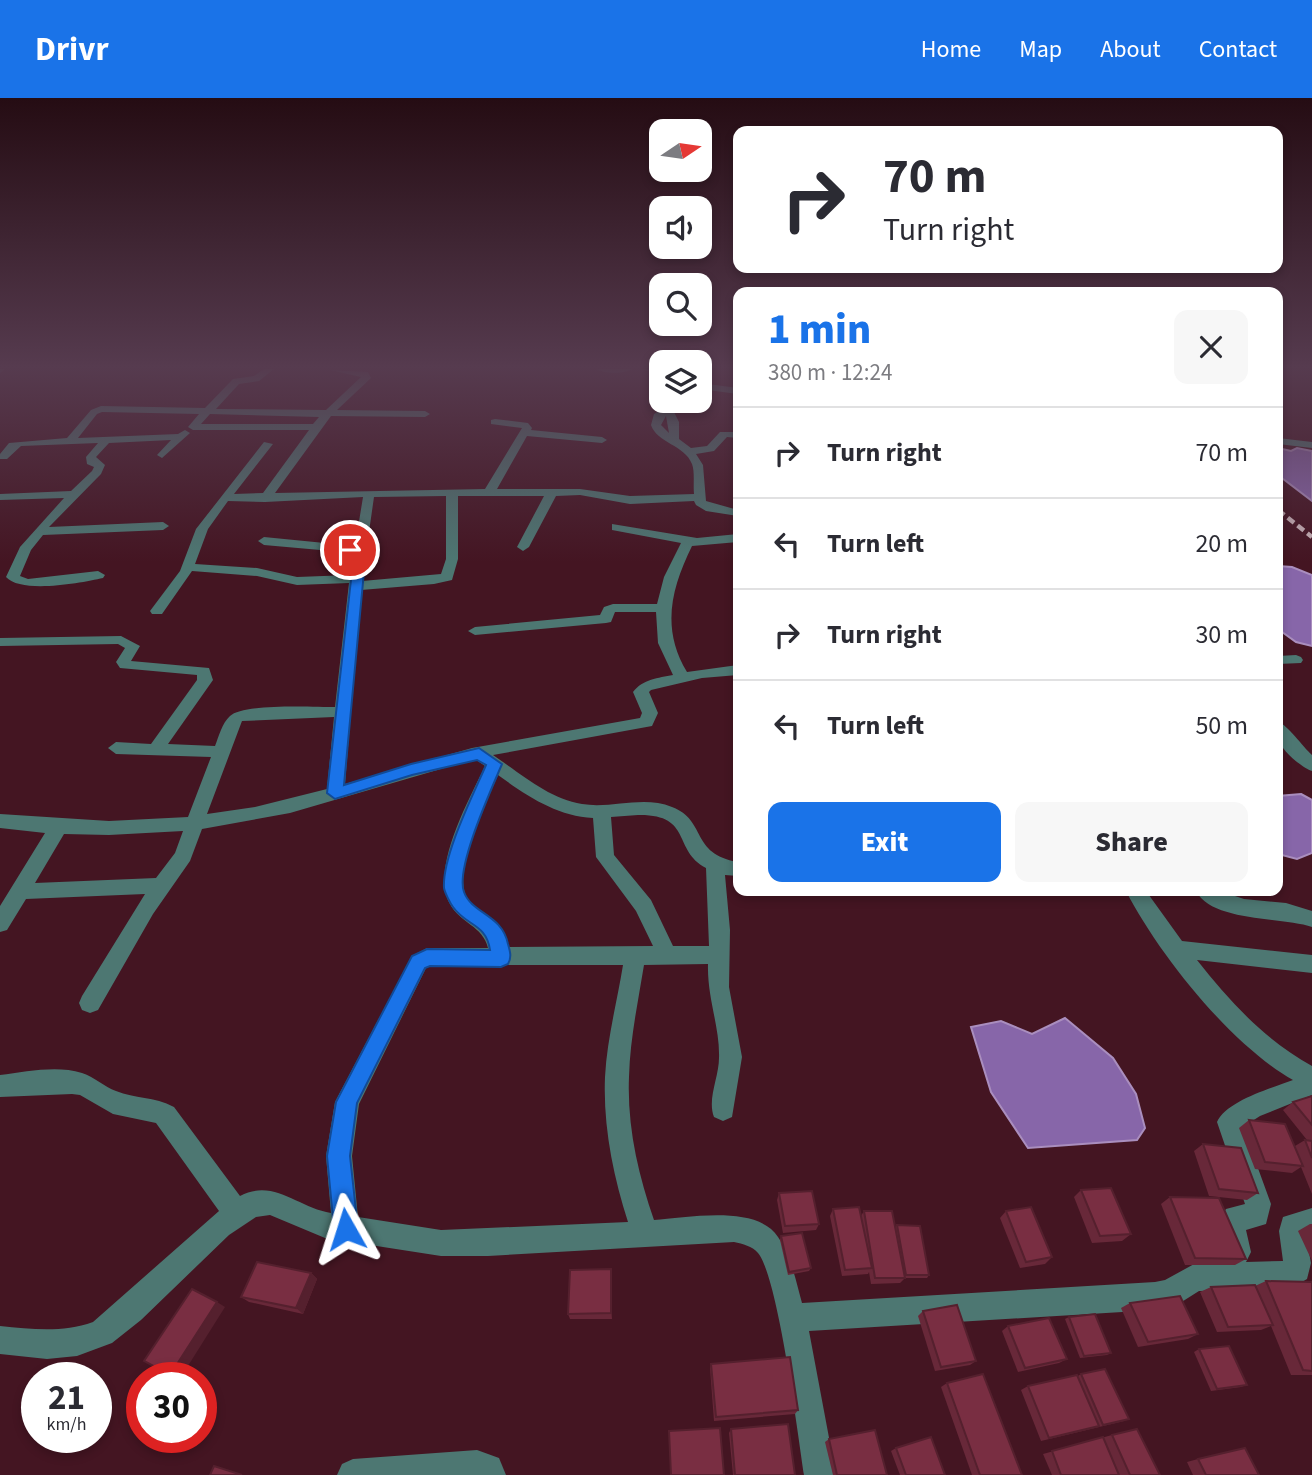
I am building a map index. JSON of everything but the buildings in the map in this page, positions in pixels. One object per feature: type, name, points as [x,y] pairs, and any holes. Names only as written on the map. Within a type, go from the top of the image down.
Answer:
[{"type":"street","points":[[71,440],[77,433]]},
{"type":"street","points":[[162,455],[184,433]]},
{"type":"street","points":[[265,499],[311,433]]},
{"type":"street","points":[[489,492],[524,433]]},
{"type":"street","points":[[527,433],[602,440]]},
{"type":"street","points":[[664,433],[689,452],[700,470],[699,497],[704,506],[733,512]]},
{"type":"street","points":[[674,433],[674,440]]},
{"type":"street","points":[[689,452],[710,449],[724,434],[733,435]]},
{"type":"street","points":[[3,457],[16,443],[180,437]]},
{"type":"street","points":[[98,575],[41,583],[18,582],[13,578],[14,571],[30,544],[100,467],[91,462],[91,457],[108,438]]},
{"type":"street","points":[[1283,442],[1312,445]]},
{"type":"street","points":[[157,611],[188,567],[202,529],[268,444]]},
{"type":"street","points":[[225,498],[489,492],[590,492],[630,500],[699,497]]},
{"type":"street","points":[[523,547],[552,492]]},
{"type":"street","points":[[188,567],[257,572],[297,581],[434,580],[447,577],[452,559],[452,493]]},
{"type":"street","points":[[0,497],[76,494]]},
{"type":"street","points":[[335,793],[356,582],[369,494]]},
{"type":"street","points":[[41,531],[163,526]]},
{"type":"street","points":[[616,527],[693,541],[733,538]]},
{"type":"street","points":[[264,541],[360,550]]},
{"type":"street","points":[[677,671],[661,608],[665,590],[684,548],[687,543],[693,541]]},
{"type":"street","points":[[475,631],[606,619],[612,608],[661,608]]},
{"type":"street","points":[[0,642],[121,640],[133,646],[123,662],[125,665],[204,671],[205,680],[156,750]]},
{"type":"street","points":[[1283,660],[1296,660]]},
{"type":"street","points":[[0,821],[129,827],[194,824],[288,806],[411,770],[487,759],[580,731],[646,722],[650,713],[641,692],[646,686],[677,671],[733,670]]},
{"type":"street","points":[[90,1003],[160,886],[178,864],[189,844],[231,725],[243,715],[342,712]]},
{"type":"street","points":[[1283,734],[1312,765]]},
{"type":"street","points":[[116,748],[221,752]]},
{"type":"street","points":[[487,759],[562,805],[581,811],[657,808],[670,813],[681,820],[702,857],[715,866],[733,868]]},
{"type":"street","points":[[487,759],[453,888],[460,904],[490,926],[498,937],[501,958]]},
{"type":"street","points":[[602,812],[605,858],[645,906],[667,955]]},
{"type":"street","points":[[0,924],[60,824]]},
{"type":"street","points":[[715,866],[720,930],[718,987],[731,1057],[723,1109]]},
{"type":"street","points":[[20,891],[160,886]]},
{"type":"street","points":[[1139,896],[1227,1015],[1254,1041],[1289,1066],[1312,1078]]},
{"type":"street","points":[[1212,896],[1235,906],[1312,919]]},
{"type":"street","points":[[1176,949],[1312,964]]},
{"type":"street","points":[[635,955],[617,1076],[629,1187],[645,1234]]},
{"type":"street","points":[[346,1229],[339,1156],[347,1102],[419,962],[427,957],[720,955]]},
{"type":"street","points":[[0,1086],[80,1084],[94,1090],[103,1100],[155,1108],[165,1115],[236,1213]]},
{"type":"street","points":[[1246,1274],[1231,1223],[1234,1218],[1257,1215],[1258,1204],[1230,1122],[1252,1108],[1312,1084]]},
{"type":"street","points":[[0,1340],[47,1345],[77,1342],[103,1333],[236,1213],[251,1204],[270,1202],[325,1225],[441,1243],[488,1244],[734,1229],[752,1232],[768,1244],[779,1268],[792,1318],[820,1475]]},
{"type":"street","points":[[792,1318],[1155,1296],[1170,1293],[1196,1277],[1290,1275],[1297,1269],[1298,1258],[1291,1239],[1292,1226],[1312,1221]]},
{"type":"street","points":[[353,1475],[477,1466],[488,1469],[490,1475]]},
{"type":"shaded area","points":[[1283,449],[1312,451],[1312,501],[1283,479]]},
{"type":"shaded area","points":[[1283,566],[1312,575],[1312,646],[1296,642],[1283,633]]},
{"type":"shaded area","points":[[1301,794],[1312,800],[1312,853],[1297,859],[1283,855],[1283,796]]},
{"type":"shaded area","points":[[1065,1018],[1113,1058],[1136,1094],[1145,1128],[1137,1140],[1028,1148],[991,1092],[971,1027],[1001,1021],[1032,1034]]},
{"type":"railway","points":[[1283,514],[1312,537]]},
{"type":"route","points":[[346,1229],[339,1156],[347,1102],[353,1085],[419,962],[427,957],[501,958],[498,937],[482,918],[460,904],[453,888],[458,858],[470,820],[494,764],[479,754],[411,770],[335,793],[360,550],[350,550]]}]
